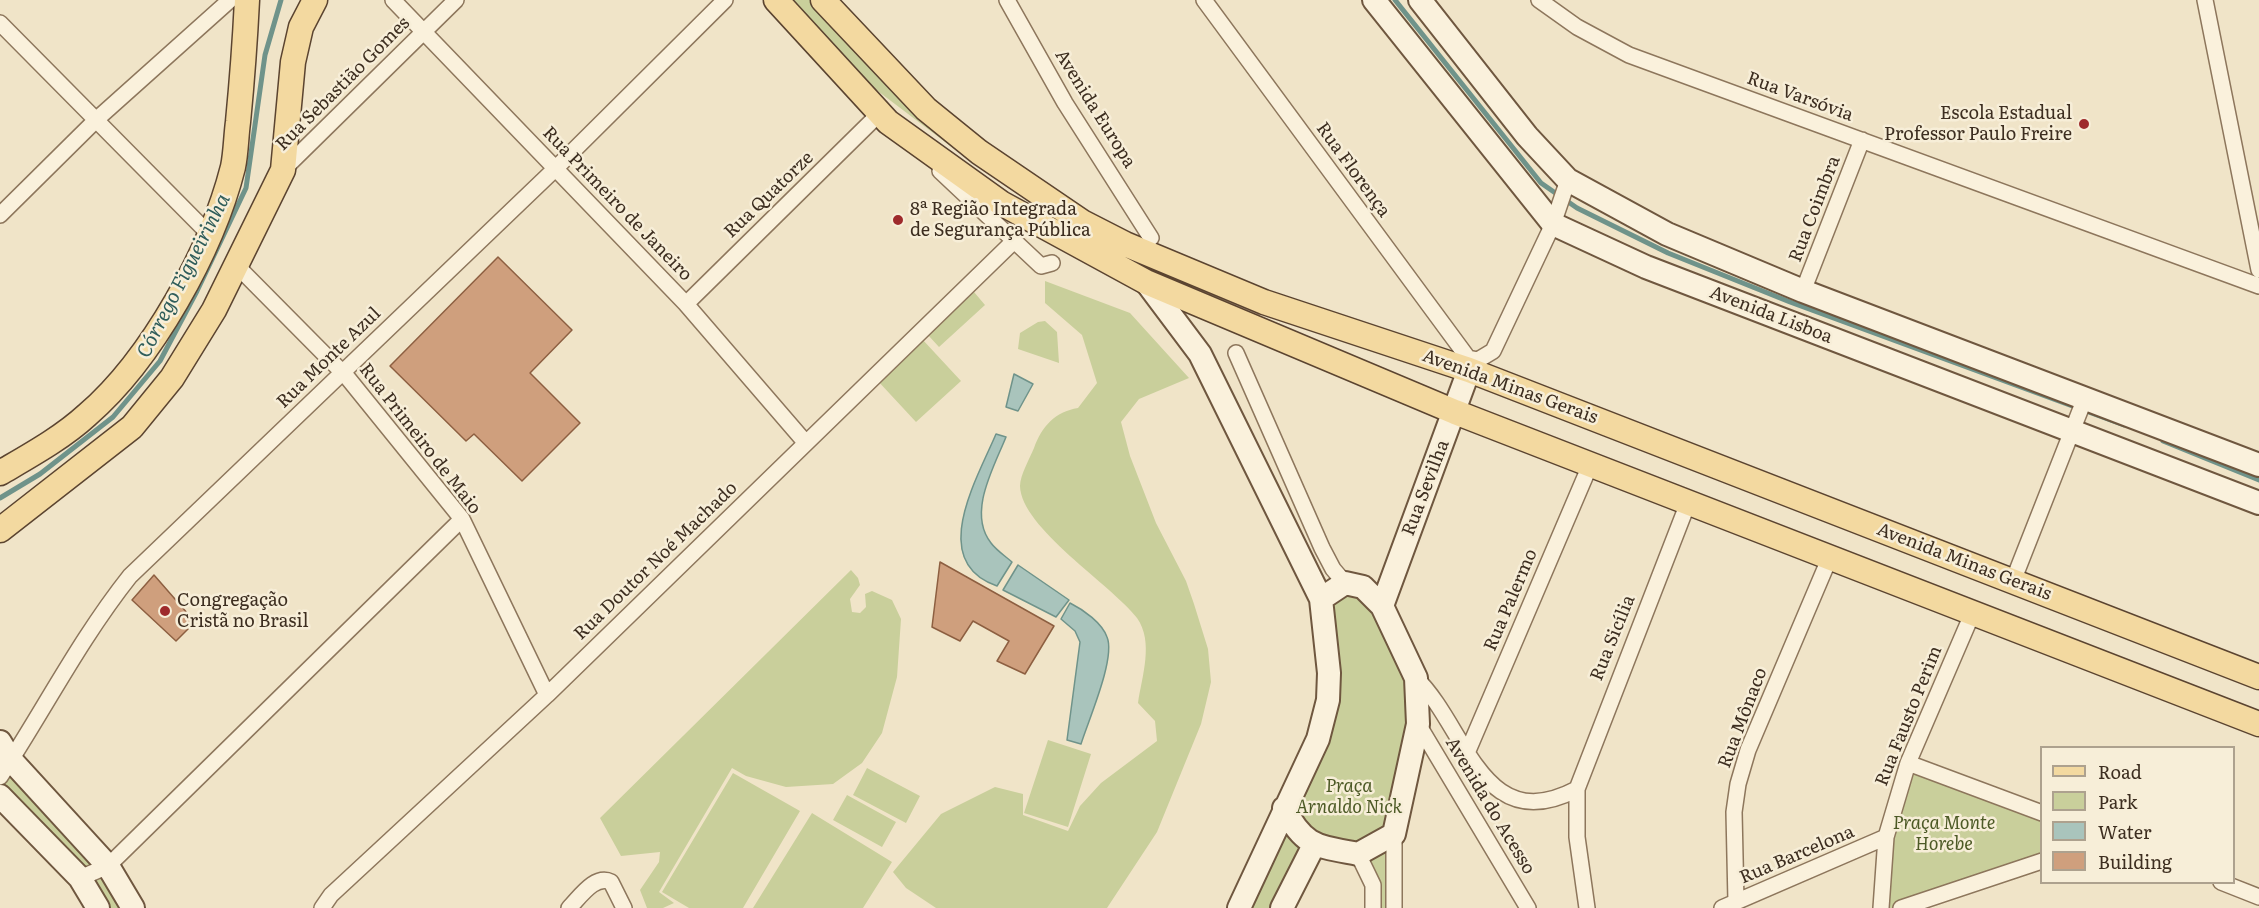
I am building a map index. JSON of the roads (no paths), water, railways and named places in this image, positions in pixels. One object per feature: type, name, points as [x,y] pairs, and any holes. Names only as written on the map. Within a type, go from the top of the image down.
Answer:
[{"type":"main road","points":[[0,473],[87,416],[115,386],[167,320],[209,234],[233,165],[244,74],[248,0]]},
{"type":"main road","points":[[0,530],[132,427],[172,378],[238,267],[283,170],[293,62],[301,27],[315,0]]},
{"type":"main road","points":[[776,0],[884,118],[1001,203],[1146,282],[1455,412],[2259,724]]},
{"type":"main road","name":"Avenida Minas Gerais","points":[[823,0],[926,109],[979,152],[1082,222],[1166,262],[1263,302],[1471,365],[2259,677]]},
{"type":"street","points":[[0,215],[97,119],[230,0]]},
{"type":"street","name":"Rua Primeiro de Janeiro","points":[[393,0],[686,304],[805,442]]},
{"type":"street","name":"Rua Sebastião Gomes","points":[[283,170],[456,0]]},
{"type":"street","name":"Rua Monte Azul","points":[[4,760],[102,612],[130,576],[556,168],[725,0]]},
{"type":"street","name":"Avenida Europa","points":[[1007,0],[1065,103],[1151,238]]},
{"type":"street","name":"Rua Florença","points":[[1204,0],[1471,365]]},
{"type":"street","name":"Avenida Lisboa","points":[[1374,0],[1553,224],[1646,267],[2259,503]]},
{"type":"street","name":"Avenida Lisboa","points":[[1420,0],[1527,136],[1568,180],[1667,234],[1803,291],[2259,465]]},
{"type":"street","name":"Rua Varsóvia","points":[[1539,0],[1577,27],[1629,55],[2259,286]]},
{"type":"street","points":[[2205,0],[2259,270]]},
{"type":"street","points":[[0,23],[209,234]]},
{"type":"street","points":[[884,118],[1015,240],[1047,265],[1041,282]]},
{"type":"street","name":"Rua Quatorze","points":[[686,304],[884,118]]},
{"type":"street","name":"Rua Coimbra","points":[[1803,291],[1862,141]]},
{"type":"street","points":[[1471,365],[1493,351],[1553,224],[1568,180]]},
{"type":"street","name":"Rua Doutor Noé Machado","points":[[322,908],[331,895],[547,695],[1015,240]]},
{"type":"street","name":"Rua Primeiro de Maio","points":[[238,267],[342,372],[462,519],[547,695]]},
{"type":"street","points":[[1146,282],[1200,354],[1321,599],[1329,673],[1328,700],[1318,739],[1239,908]]},
{"type":"street","points":[[1236,353],[1333,569],[1344,583],[1363,587],[1382,606],[1416,678],[1431,692],[1467,753],[1491,784],[1512,800],[1523,802],[1562,797],[1577,789],[1577,837],[1587,908]]},
{"type":"street","name":"Rua Sevilha","points":[[1382,606],[1471,365]]},
{"type":"street","points":[[2013,581],[2085,398]]},
{"type":"street","name":"Rua Palermo","points":[[1467,753],[1591,463]]},
{"type":"street","name":"Rua Sicília","points":[[1577,789],[1688,503]]},
{"type":"street","points":[[80,878],[108,866],[462,519]]},
{"type":"street","name":"Rua Mônaco","points":[[1729,905],[1734,812],[1738,784],[1748,750],[1830,557]]},
{"type":"street","points":[[1321,599],[1344,583]]},
{"type":"street","name":"Rua Fausto Perim","points":[[1881,908],[1886,837],[1908,763],[1972,612]]},
{"type":"street","points":[[1394,908],[1394,834],[1418,724],[1416,678]]},
{"type":"street","name":"Avenida do Acesso","points":[[1418,724],[1528,908]]},
{"type":"street","points":[[4,760],[108,866],[133,908]]},
{"type":"street","points":[[1908,763],[2040,812]]},
{"type":"street","points":[[0,796],[80,878],[98,908]]},
{"type":"street","points":[[1284,808],[1295,830],[1314,845],[1358,854],[1394,834]]},
{"type":"street","name":"Rua Barcelona","points":[[1729,905],[1886,837]]},
{"type":"street","points":[[1282,908],[1314,845]]},
{"type":"street","points":[[1358,854],[1373,885],[1373,908]]},
{"type":"street","points":[[1901,908],[2040,862]]},
{"type":"street","points":[[569,908],[595,882],[602,880],[611,882],[624,908]]},
{"type":"street","points":[[2226,884],[2259,897]]},
{"type":"water","points":[[1014,374],[1033,384],[1018,411],[1006,407]]},
{"type":"water","points":[[996,434],[1006,437],[985,490],[982,518],[984,531],[991,543],[1012,562],[997,586],[976,574],[965,558],[961,539],[963,518],[970,496]]},
{"type":"water","points":[[1018,565],[1069,600],[1056,617],[1003,590]]},
{"type":"water","points":[[1070,603],[1097,622],[1105,632],[1109,647],[1105,674],[1081,744],[1067,740],[1080,642],[1075,631],[1061,619]]},
{"type":"waterway","name":"Córrego Figueirinha","points":[[0,498],[40,474],[113,417],[160,361],[197,291],[246,188],[265,55],[281,0]]},
{"type":"waterway","points":[[1395,0],[1541,183],[1577,208],[1668,253],[1790,302],[2124,425]]},
{"type":"waterway","points":[[2163,441],[2259,480]]},
{"type":"place","name":"Escola Estadual Professor Paulo Freire","points":[[2084,124]]},
{"type":"place","name":"8ª Região Integrada de Segurança Pública","points":[[898,220]]},
{"type":"place","name":"Congregação Cristã no Brasil","points":[[165,611]]},
{"type":"park label","name":"Praça Arnaldo Nick","points":[[1349,797]]},
{"type":"park label","name":"Praça Monte Horebe","points":[[1944,834]]}]
